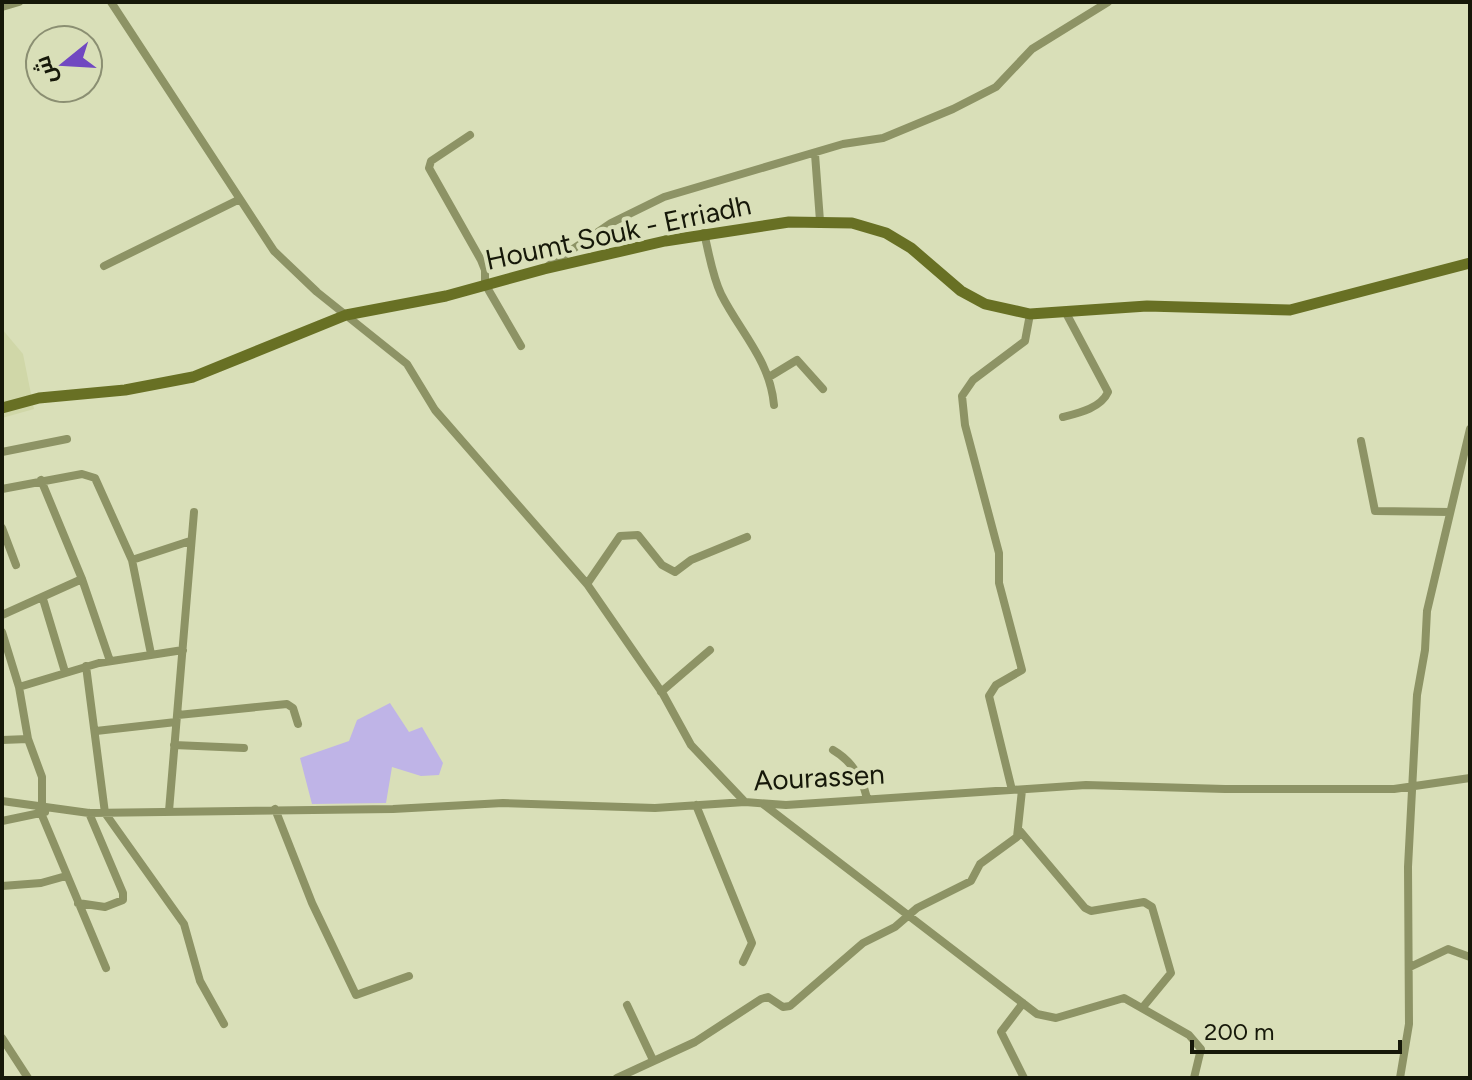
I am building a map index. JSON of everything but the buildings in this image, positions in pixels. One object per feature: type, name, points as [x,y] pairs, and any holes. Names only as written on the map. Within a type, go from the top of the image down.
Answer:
[{"type":"street","points":[[2,7],[19,2]]},
{"type":"street","points":[[111,2],[274,251],[407,364],[435,410],[587,584],[661,692],[691,745],[745,802]]},
{"type":"street","points":[[544,269],[611,223],[664,197],[843,144],[883,138],[986,93],[1032,49],[1108,2]]},
{"type":"street","points":[[470,135],[429,165],[485,270],[485,284],[521,346]]},
{"type":"street","points":[[815,154],[820,221]]},
{"type":"street","points":[[104,266],[240,199]]},
{"type":"street","name":"Houmt Souk - Erriadh","points":[[2,408],[39,398],[125,390],[193,377],[346,315],[446,296],[544,269],[704,233],[820,221],[852,223],[886,233],[911,248],[961,291],[985,304],[1030,314],[1147,306],[1290,310],[1470,263]]},
{"type":"street","points":[[704,233],[719,289],[740,329],[760,353],[769,377],[774,405]]},
{"type":"street","points":[[1063,417],[1086,411],[1105,399],[1108,392],[1066,313]]},
{"type":"street","points":[[1030,314],[1025,341],[973,380],[962,396],[965,425],[999,553],[999,583],[1022,670],[996,685],[989,696],[1017,790],[1020,831],[1085,908],[1091,911],[1144,902],[1152,907],[1171,973],[1143,1007]]},
{"type":"street","points":[[769,377],[797,360],[823,389]]},
{"type":"street","points":[[1400,1078],[1409,1024],[1407,894],[1414,721],[1425,650],[1427,611],[1470,429]]},
{"type":"street","points":[[2,452],[67,439]]},
{"type":"street","points":[[1361,441],[1375,511],[1450,512]]},
{"type":"street","points":[[2,489],[82,474],[95,478],[132,560],[151,654]]},
{"type":"street","points":[[41,480],[82,579],[110,661]]},
{"type":"street","points":[[169,811],[194,512]]},
{"type":"street","points":[[2,528],[16,565]]},
{"type":"street","points":[[587,584],[620,536],[638,535],[662,565],[675,572],[691,560],[747,537]]},
{"type":"street","points":[[132,560],[190,541]]},
{"type":"street","points":[[2,615],[82,579]]},
{"type":"street","points":[[43,599],[65,672]]},
{"type":"street","points":[[2,632],[5,655],[19,687],[28,739],[42,777],[41,810],[106,968]]},
{"type":"street","points":[[19,687],[86,666],[183,650]]},
{"type":"street","points":[[661,692],[710,650]]},
{"type":"street","points":[[86,666],[105,813],[184,924],[200,981],[224,1024]]},
{"type":"street","points":[[96,731],[287,704],[293,708],[298,724]]},
{"type":"street","points":[[2,740],[28,739]]},
{"type":"street","points":[[174,745],[244,748]]},
{"type":"street","points":[[833,750],[847,759],[855,770],[867,798]]},
{"type":"street","name":"Aourassen","points":[[5,821],[41,810],[105,813],[503,803],[696,805],[1108,784],[1225,789],[1411,788],[1470,778]]},
{"type":"street","points":[[5,802],[41,810]]},
{"type":"street","points":[[5,802],[11,812],[5,821]]},
{"type":"street","points":[[762,803],[911,914],[966,963],[1037,1014],[1051,1019],[1124,998],[1143,1007],[1200,1046],[1199,1066],[1194,1078]]},
{"type":"street","points":[[696,805],[752,943],[743,962]]},
{"type":"street","points":[[275,809],[312,903],[356,995],[409,976]]},
{"type":"street","points":[[78,903],[105,907],[123,900],[123,893],[89,813]]},
{"type":"street","points":[[617,1078],[709,1035],[761,999],[768,997],[783,1007],[790,1006],[854,949],[971,881],[980,864],[1013,842],[1020,831]]},
{"type":"street","points":[[2,886],[41,883],[66,876]]},
{"type":"street","points":[[1410,967],[1448,949],[1470,957]]},
{"type":"street","points":[[1023,1003],[1001,1032],[1024,1078]]},
{"type":"street","points":[[627,1005],[653,1060]]},
{"type":"street","points":[[2,1038],[28,1078]]},
{"type":"shaded area","points":[[2,329],[23,354],[34,409],[2,418]]},
{"type":"shaded area","points":[[390,703],[409,732],[422,727],[443,763],[439,775],[421,776],[392,767],[386,803],[312,804],[300,758],[349,741],[357,720]]}]
